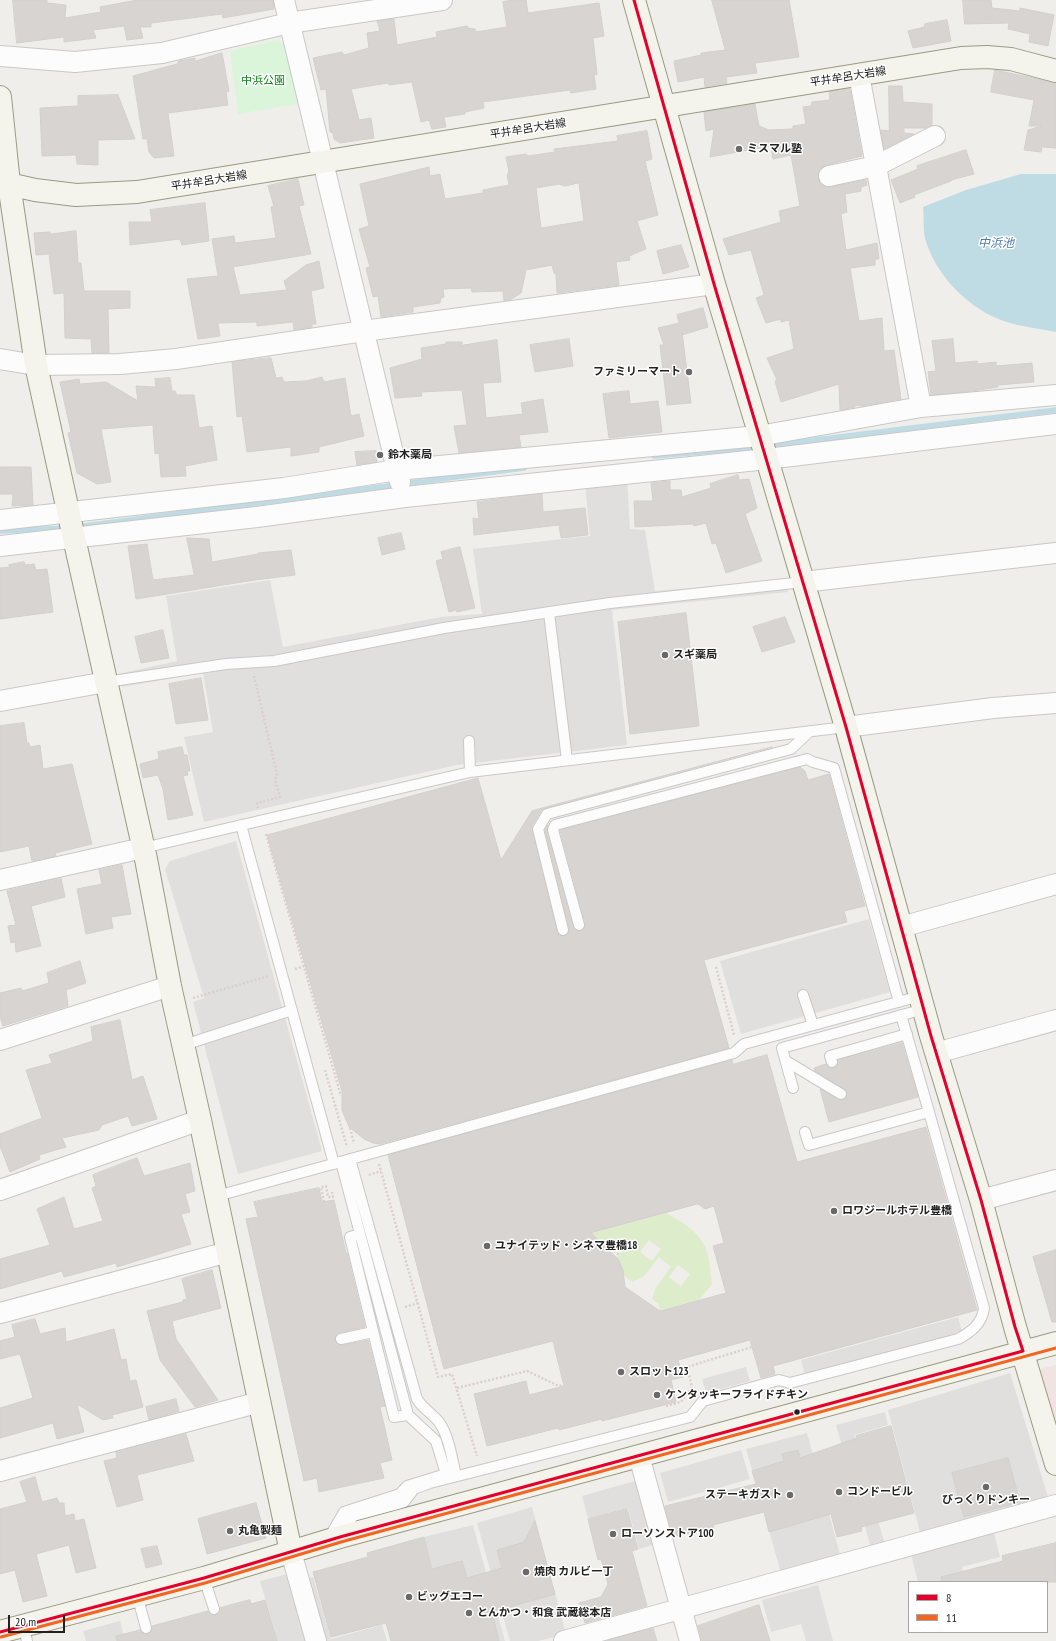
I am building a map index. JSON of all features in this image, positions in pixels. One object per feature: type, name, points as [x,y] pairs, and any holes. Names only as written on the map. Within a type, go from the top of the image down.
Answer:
[{"type":"street","points":[[284,0],[397,470],[405,497]]},
{"type":"street","points":[[0,56],[75,62],[162,52],[289,23],[442,0]]},
{"type":"street","points":[[634,0],[714,284],[846,727],[936,1053],[981,1200],[1015,1327],[1056,1464]]},
{"type":"street","name":"平井牟呂大岩線","points":[[5,183],[35,190],[76,195],[137,192],[961,58],[987,57],[1011,59],[1056,71]]},
{"type":"street","points":[[858,75],[921,407]]},
{"type":"street","points":[[0,96],[5,183],[36,365],[143,848],[170,986],[217,1196],[291,1552],[316,1641]]},
{"type":"street","points":[[829,176],[876,166],[935,136]]},
{"type":"street","points":[[0,360],[36,365],[120,364],[176,358],[714,284]]},
{"type":"street","points":[[0,520],[284,488],[397,470],[759,436],[921,407],[1056,395]]},
{"type":"street","points":[[0,546],[257,517],[405,497],[767,459],[1056,424]]},
{"type":"street","points":[[803,582],[1056,553]]},
{"type":"street","points":[[0,700],[106,682]]},
{"type":"street","points":[[846,727],[993,708],[1056,703]]},
{"type":"street","points":[[0,880],[143,848]]},
{"type":"street","points":[[901,927],[1056,884]]},
{"type":"street","points":[[0,1040],[170,986]]},
{"type":"street","points":[[936,1053],[1056,1020]]},
{"type":"street","points":[[0,1190],[200,1120]]},
{"type":"street","points":[[981,1200],[1056,1180]]},
{"type":"street","points":[[0,1313],[228,1252]]},
{"type":"street","points":[[0,1632],[25,1633],[136,1595],[204,1578],[334,1538],[1056,1343]]},
{"type":"street","points":[[0,1471],[260,1402]]},
{"type":"street","points":[[639,1456],[690,1641]]},
{"type":"street","points":[[564,1641],[1056,1505]]},
{"type":"lane","points":[[106,682],[226,664],[274,661],[444,628],[610,603],[803,582]]},
{"type":"lane","points":[[549,613],[567,760]]},
{"type":"lane","points":[[143,848],[470,772],[846,727]]},
{"type":"lane","points":[[563,930],[538,829],[547,814],[791,749],[810,731]]},
{"type":"lane","points":[[468,741],[470,772]]},
{"type":"lane","points":[[579,926],[553,830],[555,825],[807,758],[813,762],[834,768],[836,787],[899,1002]]},
{"type":"lane","points":[[241,825],[292,1010],[417,1399],[420,1404],[438,1421],[444,1431],[456,1476]]},
{"type":"lane","points":[[803,995],[813,1025]]},
{"type":"lane","points":[[217,1196],[734,1053],[744,1044],[813,1025],[865,1006],[899,1002],[922,1002]]},
{"type":"lane","points":[[793,1088],[782,1048],[902,1015],[922,1002]]},
{"type":"lane","points":[[184,1045],[292,1010]]},
{"type":"lane","points":[[334,1538],[353,1516],[404,1502],[414,1489],[430,1483],[690,1417],[703,1400],[779,1380],[790,1384],[958,1339],[968,1334],[975,1328],[980,1321],[984,1308],[902,1015]]},
{"type":"lane","points":[[832,1062],[830,1056],[907,1034]]},
{"type":"lane","points":[[786,1062],[841,1094]]},
{"type":"lane","points":[[805,1132],[809,1145],[929,1112]]},
{"type":"lane","points":[[334,1538],[344,1512],[400,1494],[407,1486],[446,1474],[436,1441],[408,1415],[375,1331],[360,1234],[342,1162]]},
{"type":"lane","points":[[360,1234],[350,1237],[375,1331],[394,1417],[408,1415]]},
{"type":"lane","points":[[341,1339],[375,1331]]},
{"type":"lane","points":[[204,1578],[214,1610]]},
{"type":"lane","points":[[136,1595],[146,1628]]},
{"type":"path","points":[[254,674],[277,774],[275,779],[280,796],[257,803],[262,820]]},
{"type":"path","points":[[192,998],[304,966]]},
{"type":"path","points":[[350,1128],[356,1148]]},
{"type":"path","points":[[364,1155],[371,1182]]},
{"type":"path","points":[[324,1202],[321,1187],[326,1186],[328,1197]]},
{"type":"path","points":[[602,1248],[603,1245],[607,1246],[619,1255]]},
{"type":"path","points":[[405,1306],[407,1314]]},
{"type":"path","points":[[658,1408],[681,1402],[692,1387],[687,1367],[752,1347]]},
{"type":"path","points":[[457,1388],[527,1371],[559,1386],[564,1385]]},
{"type":"path","points":[[478,1458],[483,1457]]},
{"type":"shaded area","points":[[627,478],[630,529],[645,530],[655,591],[785,580],[788,592],[612,610],[627,745],[457,765],[204,822],[184,737],[213,732],[203,673],[122,687],[118,674],[177,661],[166,596],[270,580],[283,647],[441,617],[482,614],[473,549],[590,536],[585,483]]},
{"type":"shaded area","points":[[236,841],[322,1151],[238,1174],[193,1002],[204,998],[165,869],[170,861]]},
{"type":"shaded area","points":[[869,919],[890,992],[741,1034],[720,961]]},
{"type":"shaded area","points":[[958,1317],[962,1332],[805,1375],[801,1360]]},
{"type":"shaded area","points":[[1056,1365],[1056,1426],[1040,1369]]},
{"type":"shaded area","points":[[746,1367],[750,1381],[706,1393],[702,1379]]},
{"type":"shaded area","points":[[1010,1373],[1048,1497],[921,1536],[888,1410]]},
{"type":"shaded area","points":[[885,1412],[888,1425],[854,1435],[885,1545],[871,1548],[836,1425]]},
{"type":"shaded area","points":[[807,1433],[841,1558],[781,1573],[746,1449]]},
{"type":"shaded area","points":[[741,1450],[750,1479],[668,1502],[660,1473]]},
{"type":"shaded area","points":[[635,1481],[653,1545],[639,1549],[628,1508],[588,1518],[582,1496]]},
{"type":"shaded area","points":[[532,1507],[566,1634],[538,1641],[510,1641],[477,1523]]},
{"type":"shaded area","points":[[473,1525],[505,1641],[452,1641],[424,1537]]},
{"type":"shaded area","points":[[994,1533],[1000,1557],[962,1567],[966,1581],[918,1581],[911,1554]]},
{"type":"shaded area","points":[[287,1574],[308,1641],[248,1641],[247,1639],[275,1631],[260,1581]]},
{"type":"shaded area","points":[[313,1577],[331,1639],[382,1625],[387,1641],[322,1641],[306,1579]]},
{"type":"shaded area","points":[[818,1585],[833,1641],[806,1641],[801,1624],[771,1632],[762,1600]]},
{"type":"shaded area","points":[[120,1621],[125,1641],[86,1641],[83,1631]]},
{"type":"green space","name":"中浜公園","points":[[278,40],[285,46],[298,104],[238,114],[230,51]]},
{"type":"green space","points":[[666,1213],[694,1231],[702,1241],[708,1256],[712,1284],[699,1300],[660,1310],[658,1304],[652,1299],[656,1287],[671,1267],[659,1257],[644,1276],[633,1282],[624,1276],[623,1270],[616,1257],[621,1252],[612,1245],[601,1241],[599,1247],[584,1235]],"holes":[[[649,1240],[661,1249],[652,1261],[640,1252]],[[678,1265],[690,1274],[681,1286],[669,1277]]]},
{"type":"water","name":"中浜池","points":[[1021,174],[1056,174],[1056,332],[1003,321],[984,312],[962,296],[943,275],[929,251],[925,238],[923,207],[966,190]]},
{"type":"building","points":[[13,0],[47,0],[47,3],[66,5],[65,18],[101,12],[100,7],[137,0],[273,0],[274,9],[223,18],[222,14],[151,23],[151,27],[140,27],[143,38],[127,40],[124,26],[93,30],[96,38],[64,42],[64,37],[17,43]]},
{"type":"building","points":[[526,0],[528,13],[599,3],[604,36],[593,38],[597,74],[594,75],[596,89],[571,93],[570,90],[483,102],[484,108],[465,112],[465,114],[444,117],[446,127],[432,129],[429,120],[421,122],[412,82],[389,85],[388,83],[351,89],[359,120],[371,118],[374,138],[340,143],[334,139],[333,133],[330,132],[326,89],[321,90],[313,58],[342,52],[344,55],[369,48],[367,33],[380,31],[377,21],[394,19],[397,45],[437,37],[436,32],[467,26],[468,28],[475,29],[476,32],[507,27],[503,2]]},
{"type":"building","points":[[712,0],[789,0],[799,57],[755,63],[757,73],[726,77],[727,83],[705,87],[704,77],[678,82],[674,61],[701,55],[701,53],[725,50]]},
{"type":"building","points":[[963,0],[991,0],[992,8],[1020,11],[1020,8],[1054,15],[1048,46],[1029,42],[1030,34],[1008,29],[1009,23],[965,24]]},
{"type":"building","points":[[947,20],[951,41],[913,48],[908,31],[924,27],[925,24]]},
{"type":"building","points":[[222,53],[229,91],[226,92],[228,105],[168,113],[174,156],[154,158],[149,152],[147,139],[143,139],[133,76],[177,64],[179,61],[195,58],[195,61]]},
{"type":"building","points":[[995,70],[1056,83],[1056,148],[1042,147],[1041,152],[1024,150],[1028,130],[1042,126],[1029,126],[1034,100],[991,92]]},
{"type":"building","points":[[889,86],[902,86],[903,102],[932,104],[932,125],[926,128],[904,128],[904,133],[914,134],[884,149],[881,130],[889,131]]},
{"type":"building","points":[[850,89],[862,156],[826,165],[821,168],[818,173],[818,178],[821,184],[826,187],[866,180],[867,185],[861,187],[861,191],[845,194],[847,212],[841,214],[846,250],[877,243],[879,259],[875,259],[875,265],[850,268],[859,321],[882,318],[884,351],[894,350],[901,399],[862,406],[855,405],[855,407],[840,410],[839,384],[781,402],[775,381],[777,380],[767,358],[794,349],[789,320],[781,322],[781,319],[766,323],[756,298],[764,295],[751,250],[729,255],[723,239],[781,222],[779,211],[800,206],[791,155],[773,159],[771,146],[710,157],[714,129],[706,131],[704,112],[755,104],[759,126],[769,130],[793,129],[793,126],[806,124],[803,107],[811,106],[812,102],[830,100],[829,92]]},
{"type":"building","points":[[118,95],[135,139],[98,140],[98,165],[77,164],[76,155],[42,156],[40,108],[78,106],[78,96]]},
{"type":"building","points":[[647,131],[652,159],[645,161],[658,215],[637,221],[646,249],[629,256],[630,260],[616,262],[619,285],[557,293],[556,274],[554,273],[552,265],[526,270],[521,293],[510,300],[504,301],[503,291],[472,292],[471,288],[443,289],[444,297],[441,298],[440,303],[413,307],[413,312],[381,317],[378,296],[373,297],[366,268],[370,267],[359,229],[369,226],[360,184],[429,167],[430,176],[440,174],[445,199],[483,193],[483,190],[509,185],[507,175],[509,172],[506,157],[526,154],[528,156],[555,152],[554,149],[618,141],[617,136]],"holes":[[[579,183],[584,221],[541,228],[536,188],[559,184],[565,186]]]},
{"type":"building","points":[[966,150],[974,174],[951,180],[914,195],[915,197],[900,203],[891,180],[918,169],[917,166]]},
{"type":"building","points":[[298,179],[304,205],[299,206],[311,254],[233,267],[240,295],[287,290],[284,281],[306,265],[319,261],[324,288],[311,291],[316,324],[312,324],[312,327],[294,330],[293,322],[257,326],[257,322],[218,323],[220,336],[198,339],[187,279],[218,276],[212,239],[234,236],[235,243],[276,238],[271,207],[274,206],[268,186]]},
{"type":"building","points":[[205,203],[209,241],[182,245],[180,239],[130,245],[129,222],[152,222],[150,210]]},
{"type":"building","points":[[76,231],[78,263],[81,263],[84,291],[130,291],[130,308],[108,309],[109,353],[92,353],[91,339],[65,338],[64,293],[54,294],[49,254],[36,255],[34,233],[50,232],[50,234]]},
{"type":"building","points":[[681,245],[689,267],[663,274],[657,251]]},
{"type":"building","points":[[703,308],[708,327],[682,335],[691,403],[667,405],[660,345],[664,345],[658,328],[679,323],[677,315]]},
{"type":"building","points":[[569,339],[573,366],[535,372],[530,345]]},
{"type":"building","points":[[953,339],[955,363],[977,361],[978,364],[996,362],[996,366],[1032,363],[1034,382],[998,385],[998,387],[965,392],[931,395],[928,372],[936,371],[932,341]]},
{"type":"building","points":[[497,340],[501,382],[483,383],[486,418],[523,414],[521,403],[543,399],[548,432],[519,435],[521,447],[459,453],[454,426],[467,425],[462,390],[421,392],[422,396],[395,398],[390,368],[422,359],[421,348],[446,344],[446,342],[462,342],[462,345]]},
{"type":"building","points":[[271,358],[276,378],[282,377],[284,382],[306,381],[322,377],[324,382],[345,378],[351,416],[359,414],[364,436],[319,447],[319,452],[291,456],[291,447],[247,452],[242,416],[237,417],[232,362]]},
{"type":"building","points":[[170,378],[172,391],[175,391],[177,395],[194,395],[199,428],[212,426],[217,460],[185,466],[186,476],[161,477],[159,453],[155,454],[153,425],[101,429],[111,482],[97,484],[77,473],[68,433],[71,432],[60,382],[79,379],[80,384],[106,382],[138,401],[136,386],[156,387],[155,379]]},
{"type":"building","points":[[629,391],[630,404],[658,401],[662,432],[609,438],[603,394]]},
{"type":"building","points":[[376,451],[377,462],[357,465],[355,452]]},
{"type":"building","points":[[0,467],[31,467],[33,505],[12,506],[13,494],[0,494]]},
{"type":"building","points":[[738,475],[739,480],[749,479],[757,508],[745,514],[762,561],[726,573],[716,543],[712,544],[706,523],[694,526],[693,524],[635,527],[634,501],[653,501],[651,483],[670,481],[670,490],[681,490],[682,497],[711,488],[710,484]]},
{"type":"building","points":[[542,494],[543,512],[585,508],[588,535],[561,538],[559,525],[474,535],[473,518],[479,519],[477,502]]},
{"type":"building","points":[[401,533],[405,549],[382,555],[378,538]]},
{"type":"building","points":[[187,538],[209,539],[212,562],[258,553],[291,550],[295,575],[136,599],[128,546],[147,544],[153,580],[194,575]]},
{"type":"building","points":[[460,547],[475,608],[457,612],[456,610],[449,612],[436,561],[443,559],[441,552]]},
{"type":"building","points":[[24,562],[25,565],[34,564],[36,570],[47,569],[53,612],[0,619],[0,568],[10,567],[9,565]]},
{"type":"building","points":[[686,613],[699,726],[630,734],[618,622]]},
{"type":"building","points":[[785,617],[795,642],[762,652],[753,627]]},
{"type":"building","points":[[163,630],[169,658],[141,663],[135,637]]},
{"type":"building","points":[[201,678],[208,720],[176,724],[169,684]]},
{"type":"building","points":[[24,723],[27,743],[29,743],[30,747],[40,745],[43,769],[72,764],[92,844],[55,853],[56,856],[32,861],[29,846],[0,852],[0,726]]},
{"type":"building","points":[[182,747],[184,755],[187,755],[190,771],[187,771],[188,775],[183,776],[193,815],[168,820],[163,789],[158,775],[143,778],[140,764],[159,759],[158,752]]},
{"type":"building","points":[[772,747],[545,808],[541,811],[532,826],[557,932],[559,935],[564,936],[568,934],[569,928],[545,830],[548,825],[547,832],[573,927],[575,930],[580,931],[584,929],[585,923],[560,830],[800,767],[805,771],[808,780],[829,774],[865,906],[844,911],[847,922],[704,960],[729,1048],[380,1144],[364,1139],[349,1127],[342,1110],[342,1091],[267,835],[478,778],[501,860],[532,811]]},
{"type":"building","points":[[122,865],[131,914],[111,917],[113,928],[86,934],[77,889],[102,884],[99,870]]},
{"type":"building","points":[[61,878],[65,897],[31,906],[41,946],[16,952],[15,942],[11,943],[8,926],[16,925],[7,891]]},
{"type":"building","points":[[80,961],[86,983],[66,990],[68,1006],[3,1026],[0,1016],[0,993],[21,988],[22,991],[49,983],[47,973]]},
{"type":"building","points":[[120,1020],[132,1080],[143,1076],[157,1119],[132,1126],[128,1116],[102,1125],[99,1130],[62,1138],[66,1147],[39,1155],[40,1159],[10,1172],[0,1146],[0,1134],[42,1118],[26,1070],[52,1063],[49,1055],[93,1041],[91,1027]]},
{"type":"building","points":[[902,1043],[918,1097],[829,1122],[820,1089],[840,1100],[846,1098],[847,1091],[815,1071],[814,1068],[826,1064],[828,1067],[834,1068],[837,1066],[838,1060]]},
{"type":"building","points":[[767,1055],[797,1162],[926,1127],[977,1310],[773,1366],[775,1374],[761,1378],[750,1340],[678,1360],[683,1377],[671,1380],[676,1402],[602,1421],[602,1419],[559,1430],[558,1428],[487,1446],[474,1394],[526,1381],[529,1395],[564,1386],[553,1341],[444,1369],[388,1155],[732,1060],[733,1064]],"holes":[[[698,1204],[705,1209],[714,1206],[724,1243],[713,1246],[726,1293],[660,1311],[625,1287],[623,1270],[618,1259],[591,1233]]]},
{"type":"building","points":[[137,1158],[144,1176],[190,1163],[195,1191],[185,1194],[190,1212],[181,1214],[191,1244],[117,1267],[116,1263],[64,1277],[62,1271],[0,1289],[0,1259],[50,1245],[37,1209],[64,1197],[74,1229],[103,1221],[92,1188],[96,1186],[93,1175]]},
{"type":"building","points":[[319,1188],[322,1202],[334,1200],[365,1327],[339,1333],[335,1337],[335,1341],[339,1345],[342,1345],[368,1340],[385,1406],[380,1407],[392,1460],[380,1463],[384,1478],[319,1492],[317,1478],[304,1481],[246,1219],[258,1217],[254,1202]]},
{"type":"building","points":[[1056,1250],[1056,1322],[1052,1322],[1033,1257]]},
{"type":"building","points":[[212,1270],[221,1308],[172,1321],[176,1339],[218,1400],[195,1407],[160,1360],[147,1311],[183,1302],[183,1300],[187,1299],[182,1279]]},
{"type":"building","points":[[35,1319],[40,1334],[65,1328],[66,1342],[114,1329],[121,1360],[126,1359],[130,1381],[136,1380],[143,1407],[112,1415],[113,1418],[103,1420],[77,1404],[84,1432],[57,1439],[53,1423],[0,1438],[0,1408],[33,1398],[20,1354],[0,1359],[0,1341],[15,1337],[12,1325]]},
{"type":"building","points":[[176,1399],[179,1411],[149,1420],[146,1407]]},
{"type":"building","points":[[891,1426],[914,1513],[861,1527],[862,1531],[837,1537],[831,1514],[769,1532],[764,1512],[713,1525],[714,1527],[673,1537],[665,1506],[756,1484],[752,1471],[784,1461],[782,1454],[798,1450],[800,1458],[857,1438],[856,1436]]},
{"type":"building","points":[[186,1434],[194,1461],[137,1475],[143,1500],[117,1507],[104,1461],[117,1458],[116,1452]]},
{"type":"building","name":"びっくりドンキー","points":[[1008,1458],[1020,1502],[964,1517],[952,1473]]},
{"type":"building","points":[[35,1477],[42,1502],[57,1498],[59,1503],[64,1503],[65,1516],[74,1514],[75,1521],[84,1519],[96,1568],[76,1573],[69,1545],[36,1554],[47,1596],[23,1602],[15,1570],[0,1574],[0,1509],[27,1502],[20,1482]]},
{"type":"building","points":[[256,1503],[266,1538],[207,1554],[198,1519]]},
{"type":"building","points":[[627,1509],[638,1549],[632,1551],[647,1606],[585,1623],[579,1603],[601,1597],[608,1584],[601,1559],[598,1560],[588,1519]]},
{"type":"building","points":[[535,1521],[555,1594],[492,1612],[499,1641],[391,1641],[386,1623],[331,1637],[313,1572],[368,1557],[367,1553],[424,1537],[432,1569],[462,1561],[467,1578],[502,1568],[497,1550],[524,1542]]},
{"type":"building","points":[[1056,1543],[1056,1582],[942,1581],[941,1577],[1003,1561],[1002,1556]]},
{"type":"building","points":[[157,1546],[162,1564],[146,1568],[141,1549]]},
{"type":"building","points":[[250,1600],[251,1604],[265,1600],[277,1641],[117,1641],[116,1636],[140,1630],[144,1634],[148,1634],[152,1630],[152,1626],[208,1611],[210,1614],[216,1615],[219,1613],[220,1608]]},
{"type":"building","points":[[759,1605],[770,1641],[702,1641],[698,1626]]},
{"type":"building","points":[[653,1628],[657,1641],[607,1641]]},
{"type":"waterway","points":[[767,446],[1056,410]]},
{"type":"waterway","points":[[654,456],[759,447]]},
{"type":"waterway","points":[[76,527],[524,468]]},
{"type":"waterway","points":[[0,531],[68,528]]},
{"type":"transit line","name":"8","points":[[634,0],[714,284],[846,727],[931,1036],[981,1200],[1015,1327],[1023,1351]]},
{"type":"transit line","name":"11","points":[[1,1637],[205,1583],[341,1542],[1056,1348]]},
{"type":"transit line","name":"8","points":[[0,1632],[204,1578],[340,1537],[1023,1351]]},
{"type":"place","name":"ミスマル塾","points":[[739,149]]},
{"type":"place","name":"ファミリーマート","points":[[689,372]]},
{"type":"place","name":"鈴木薬局","points":[[380,455]]},
{"type":"place","name":"スギ薬局","points":[[665,655]]},
{"type":"place","name":"ロワジールホテル豊橋","points":[[834,1211]]},
{"type":"place","name":"ユナイテッド・シネマ豊橋18","points":[[487,1246]]},
{"type":"place","name":"スロット123","points":[[621,1372]]},
{"type":"place","name":"ケンタッキーフライドチキン","points":[[657,1395]]},
{"type":"place","name":"びっくりドンキー","points":[[986,1487]]},
{"type":"place","name":"コンドービル","points":[[839,1492]]},
{"type":"place","name":"ステーキガスト","points":[[790,1495]]},
{"type":"place","name":"丸亀製麺","points":[[230,1531]]},
{"type":"place","name":"ローソンストア100","points":[[613,1534]]},
{"type":"place","name":"焼肉 カルビ一丁","points":[[526,1572]]},
{"type":"place","name":"ビッグエコー","points":[[409,1597]]},
{"type":"place","name":"とんかつ・和食 武蔵総本店","points":[[469,1613]]}]
